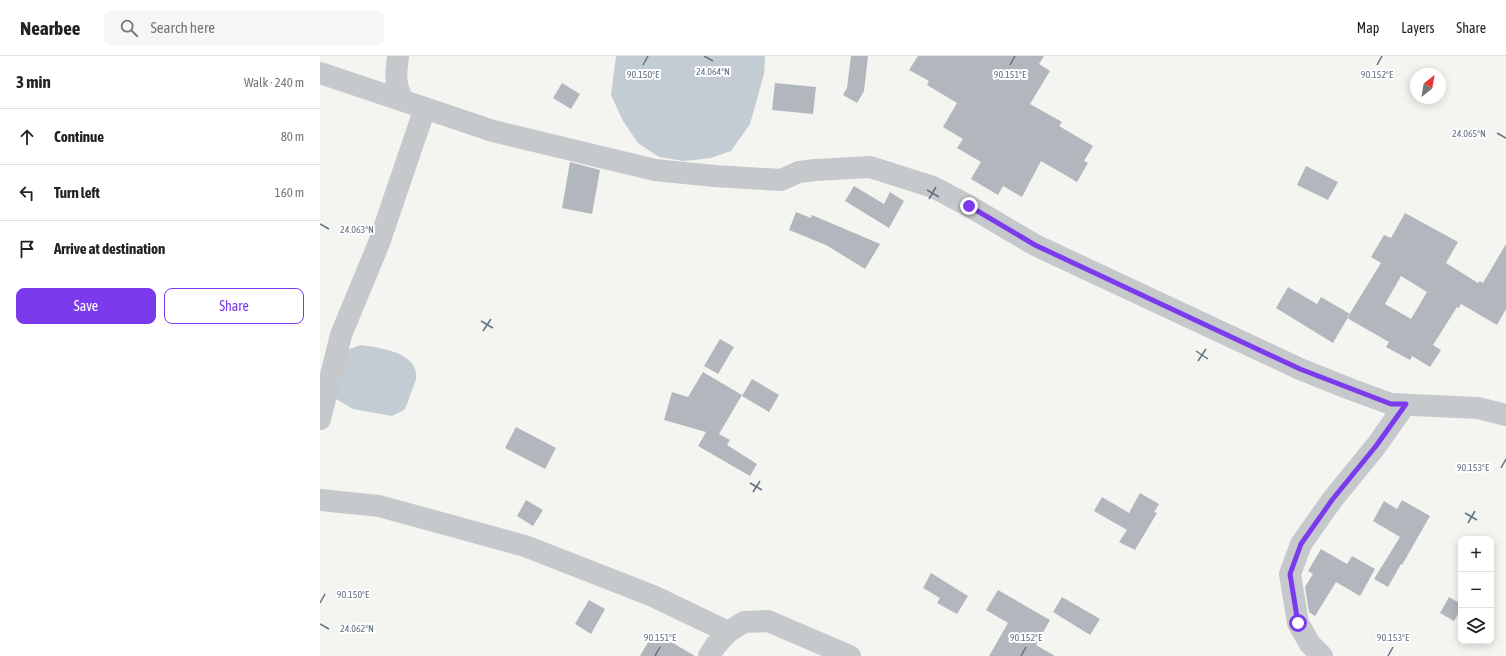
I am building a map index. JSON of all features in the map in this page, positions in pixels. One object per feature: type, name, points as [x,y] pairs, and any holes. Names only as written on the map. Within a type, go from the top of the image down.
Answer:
[{"type":"street","points":[[398,56],[396,76],[397,88],[403,100]]},
{"type":"street","points":[[320,74],[403,100],[493,131],[656,170],[714,176],[781,180],[799,172],[870,167],[933,187],[969,206],[1035,245],[1300,369],[1391,404],[1478,408],[1506,415]]},
{"type":"street","points":[[320,419],[341,335],[379,243],[425,108]]},
{"type":"street","points":[[1322,656],[1310,644],[1298,623],[1290,574],[1301,544],[1332,500],[1376,446],[1406,404]]},
{"type":"street","points":[[320,500],[379,506],[525,546],[653,596],[728,632]]},
{"type":"street","points":[[709,656],[716,645],[728,632],[744,622],[768,622],[850,656]]},
{"type":"shaded area","points":[[616,56],[765,56],[764,74],[750,124],[731,151],[711,158],[684,161],[659,157],[638,143],[623,121],[611,95]]},
{"type":"shaded area","points":[[361,345],[397,353],[412,363],[416,370],[416,379],[404,410],[392,416],[353,409],[336,399],[334,392],[347,350]]},
{"type":"building","points":[[851,56],[868,56],[864,91],[857,103],[843,95],[847,88]]},
{"type":"building","points":[[918,56],[1044,56],[1039,64],[1050,71],[1030,104],[1062,122],[1059,126],[1093,146],[1084,161],[1088,163],[1077,182],[1041,161],[1022,197],[1003,186],[998,195],[971,179],[981,162],[957,148],[963,139],[943,127],[957,103],[927,85],[929,81],[909,70]]},
{"type":"building","points":[[562,83],[580,94],[571,109],[553,98]]},
{"type":"building","points":[[775,83],[816,87],[813,114],[772,110]]},
{"type":"building","points":[[570,162],[600,170],[592,214],[562,208]]},
{"type":"building","points":[[1306,166],[1338,182],[1328,200],[1297,185]]},
{"type":"building","points":[[854,186],[884,204],[890,192],[904,201],[889,228],[845,201]]},
{"type":"building","points":[[796,212],[811,218],[812,215],[880,244],[865,269],[826,245],[789,230]]},
{"type":"building","points":[[1405,213],[1458,242],[1446,263],[1478,283],[1480,281],[1483,283],[1506,244],[1506,309],[1497,325],[1461,304],[1459,308],[1457,307],[1433,345],[1441,350],[1430,367],[1412,356],[1410,360],[1386,347],[1389,342],[1347,318],[1381,263],[1371,257],[1384,235],[1391,238]],"holes":[[[1401,276],[1427,292],[1411,319],[1385,304]]]},
{"type":"building","points":[[1288,287],[1317,304],[1321,297],[1350,314],[1333,343],[1276,308]]},
{"type":"building","points":[[720,339],[734,347],[718,374],[704,366]]},
{"type":"building","points":[[703,372],[742,395],[719,434],[730,440],[727,445],[757,464],[750,476],[698,446],[706,432],[664,420],[672,392],[688,397]]},
{"type":"building","points":[[752,379],[779,395],[769,412],[742,396]]},
{"type":"building","points":[[516,427],[556,448],[545,469],[505,448]]},
{"type":"building","points":[[1140,493],[1159,504],[1154,512],[1157,513],[1135,550],[1119,542],[1127,530],[1094,511],[1102,497],[1129,513]]},
{"type":"building","points":[[526,500],[543,510],[533,526],[517,516]]},
{"type":"building","points":[[1402,500],[1430,516],[1388,587],[1374,579],[1400,537],[1373,521],[1384,501],[1397,509]]},
{"type":"building","points":[[1321,549],[1347,564],[1352,556],[1375,569],[1360,596],[1336,582],[1315,616],[1309,612],[1305,587],[1313,574],[1308,571]]},
{"type":"building","points":[[931,573],[968,596],[957,614],[937,603],[940,598],[923,588]]},
{"type":"building","points":[[998,590],[1050,620],[1036,645],[1055,656],[989,656],[1008,623],[986,610]]},
{"type":"building","points":[[1062,597],[1100,619],[1090,635],[1053,612]]},
{"type":"building","points":[[1449,597],[1458,602],[1458,614],[1454,621],[1440,613]]},
{"type":"building","points":[[589,600],[605,609],[591,634],[575,624]]},
{"type":"building","points":[[654,632],[695,656],[640,656]]},
{"type":"route","points":[[969,206],[1035,245],[1300,369],[1391,404],[1406,404],[1376,446],[1332,500],[1301,544],[1290,574],[1298,623]]}]
